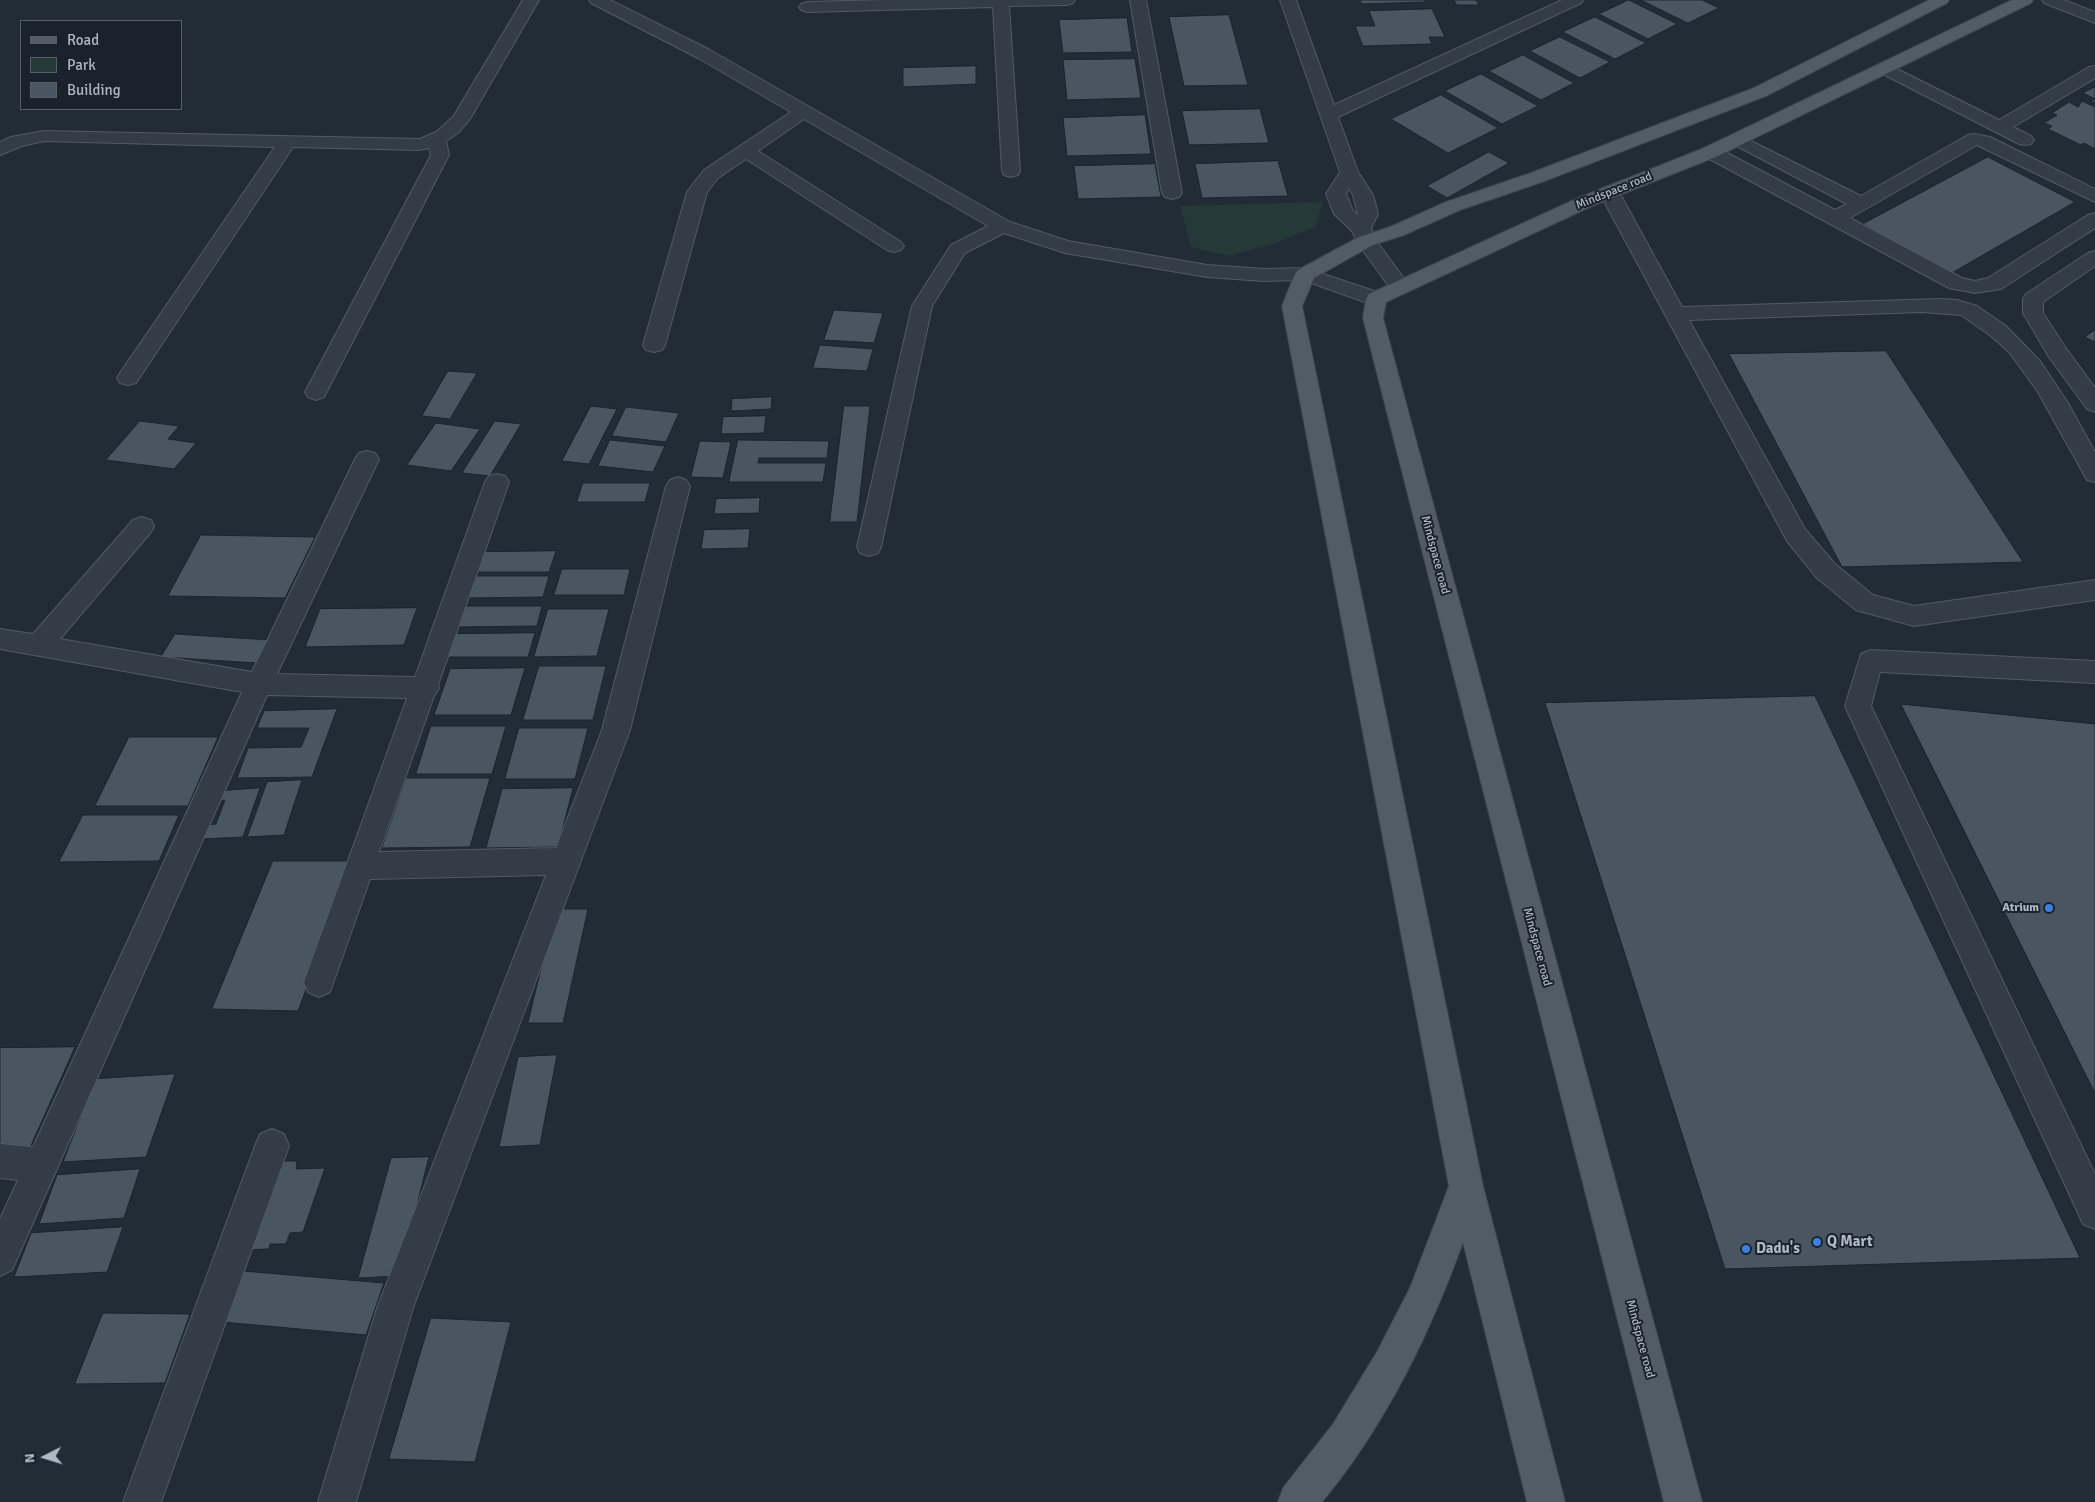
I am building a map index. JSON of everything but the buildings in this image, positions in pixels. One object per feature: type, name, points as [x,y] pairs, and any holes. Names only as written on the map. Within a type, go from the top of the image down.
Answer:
[{"type":"main road","points":[[1546,1502],[1466,1186],[1292,306],[1305,274],[1363,235],[1397,232],[1453,206],[1535,178],[1760,92],[1941,0]]},
{"type":"main road","name":"Mindspace road","points":[[1682,1502],[1373,318],[1389,293],[1609,192],[1711,152],[2025,0]]},
{"type":"main road","points":[[1297,1502],[1318,1479],[1366,1407],[1415,1316],[1466,1186]]},
{"type":"street","points":[[0,149],[17,141],[44,136],[419,145],[437,140],[452,130],[461,119],[532,0]]},
{"type":"street","points":[[597,0],[704,54],[1003,226],[1065,247],[1207,271],[1305,274],[1389,293]]},
{"type":"street","points":[[807,7],[1066,0]]},
{"type":"street","points":[[1138,0],[1172,193]]},
{"type":"street","points":[[1288,0],[1349,172],[1336,194],[1344,214],[1363,235],[1389,293]]},
{"type":"street","points":[[1330,114],[1575,0]]},
{"type":"street","points":[[2050,0],[2095,18]]},
{"type":"street","points":[[1002,1],[1011,171]]},
{"type":"street","points":[[1885,68],[2042,149]]},
{"type":"street","points":[[1999,127],[2095,71]]},
{"type":"street","points":[[654,345],[697,192],[702,184],[711,174],[804,111]]},
{"type":"street","points":[[1737,139],[1861,203]]},
{"type":"street","points":[[1836,218],[1974,139],[1979,139],[2095,196]]},
{"type":"street","points":[[316,392],[440,155],[437,140]]},
{"type":"street","points":[[128,378],[288,142]]},
{"type":"street","points":[[746,151],[894,246]]},
{"type":"street","points":[[1711,152],[1956,282],[1976,287],[1994,284],[2095,219]]},
{"type":"street","points":[[1609,192],[1796,535],[1826,571],[1865,604],[1914,616],[2095,590]]},
{"type":"street","points":[[869,548],[922,306],[958,249],[1003,226]]},
{"type":"street","points":[[2095,257],[2033,299],[2034,313],[2057,352],[2095,404]]},
{"type":"street","points":[[1676,314],[1933,305],[1965,309],[1995,326],[2028,361],[2061,412],[2095,474]]},
{"type":"street","points":[[0,1258],[259,684],[367,459]]},
{"type":"street","points":[[319,982],[426,688],[498,482]]},
{"type":"street","points":[[337,1502],[395,1308],[616,730],[678,486]]},
{"type":"street","points":[[39,646],[142,526]]},
{"type":"street","points":[[0,639],[259,684],[426,688]]},
{"type":"street","points":[[2095,672],[1870,661],[1858,706],[2095,1212]]},
{"type":"street","points":[[360,866],[567,862]]},
{"type":"street","points":[[142,1502],[272,1146]]},
{"type":"street","points":[[0,1161],[42,1165]]},
{"type":"green space","points":[[1323,202],[1315,227],[1274,244],[1228,256],[1191,247],[1180,206]]},
{"type":"place","name":"Atrium","points":[[2049,908]]},
{"type":"place","name":"Q Mart","points":[[1817,1242]]},
{"type":"place","name":"Dadu's","points":[[1746,1249]]}]
